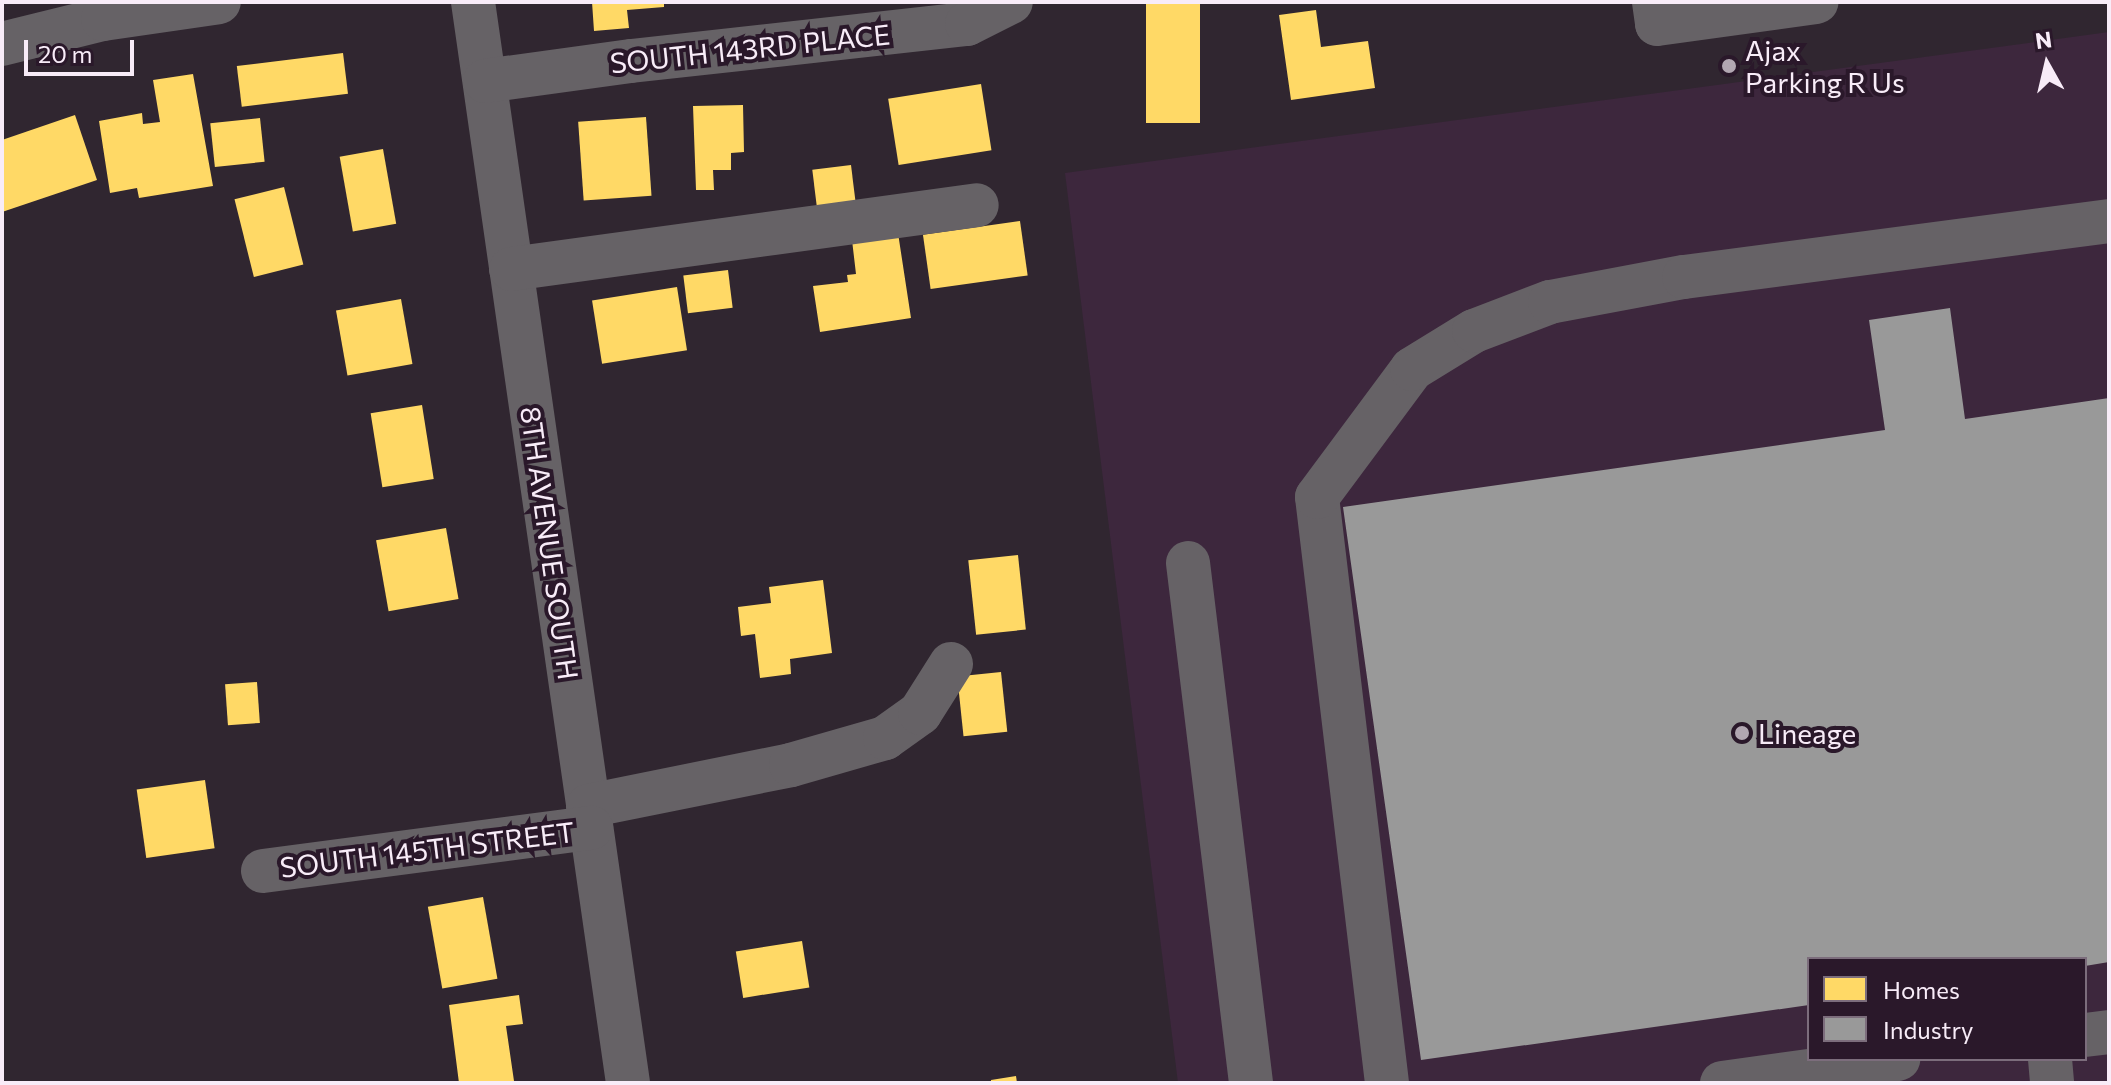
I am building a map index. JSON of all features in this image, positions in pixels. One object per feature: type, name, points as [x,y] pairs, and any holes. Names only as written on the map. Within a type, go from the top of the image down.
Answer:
[{"type":"street","points":[[2,44],[103,19],[219,2]]},
{"type":"street","name":"8TH AVENUE SOUTH","points":[[473,2],[628,1083]]},
{"type":"street","name":"SOUTH 143RD PLACE","points":[[485,81],[631,61],[967,24],[1011,2]]},
{"type":"street","points":[[1654,2],[1657,24],[1816,2]]},
{"type":"street","points":[[511,269],[977,205]]},
{"type":"street","points":[[1387,1083],[1317,497],[1412,369],[1474,331],[1550,302],[1684,277],[2109,221]]},
{"type":"street","points":[[1188,563],[1251,1083]]},
{"type":"street","name":"SOUTH 145TH STREET","points":[[263,871],[590,817],[885,738],[920,713],[951,664]]},
{"type":"street","points":[[2087,1035],[2109,1032]]},
{"type":"street","points":[[1722,1083],[1883,1061]]},
{"type":"street","points":[[2050,1061],[2052,1083]]},
{"type":"shaded area","points":[[2109,32],[2109,1083],[1178,1083],[1065,173]]},
{"type":"building: Homes","points":[[592,2],[664,2],[664,7],[627,10],[629,28],[594,31]]},
{"type":"building: Homes","points":[[1146,2],[1200,2],[1200,123],[1146,123]]},
{"type":"building: Homes","points":[[1316,10],[1321,47],[1368,41],[1375,88],[1291,100],[1279,15]]},
{"type":"building: Homes","points":[[343,53],[348,94],[242,107],[237,66]]},
{"type":"building: Homes","points":[[193,74],[213,186],[139,198],[137,188],[110,193],[99,121],[142,113],[143,124],[160,122],[153,80]]},
{"type":"building: Homes","points":[[981,84],[991,150],[899,165],[888,99]]},
{"type":"building: Homes","points":[[743,105],[744,152],[731,153],[731,170],[713,170],[714,190],[696,190],[693,106]]},
{"type":"building: Homes","points":[[75,115],[97,180],[2,212],[2,140]]},
{"type":"building: Homes","points":[[646,117],[652,196],[584,201],[578,122]]},
{"type":"building: Homes","points":[[260,118],[265,162],[215,167],[210,123]]},
{"type":"building: Homes","points":[[383,149],[396,224],[353,231],[340,157]]},
{"type":"building: Homes","points":[[851,165],[856,207],[817,211],[812,170]]},
{"type":"building: Homes","points":[[284,187],[303,265],[254,277],[235,199]]},
{"type":"building: Homes","points":[[1020,221],[1028,275],[931,289],[923,235]]},
{"type":"building: Homes","points":[[898,233],[911,318],[820,332],[813,286],[848,282],[847,275],[856,274],[852,240]]},
{"type":"building: Homes","points":[[728,270],[733,308],[688,313],[683,275]]},
{"type":"building: Homes","points":[[677,287],[687,350],[602,364],[592,300]]},
{"type":"building: Homes","points":[[401,299],[412,364],[347,375],[336,310]]},
{"type":"building: Homes","points":[[422,405],[434,479],[382,487],[371,413]]},
{"type":"building: Homes","points":[[446,528],[459,599],[389,611],[376,540]]},
{"type":"building: Homes","points":[[1018,555],[1026,630],[976,635],[968,560]]},
{"type":"building: Homes","points":[[823,580],[832,653],[790,659],[791,674],[760,678],[755,634],[741,636],[738,607],[771,603],[769,587]]},
{"type":"building: Homes","points":[[1001,672],[1007,732],[964,736],[957,677]]},
{"type":"building: Homes","points":[[257,682],[260,723],[228,725],[225,684]]},
{"type":"building: Homes","points":[[205,780],[215,848],[146,858],[137,790]]},
{"type":"building: Homes","points":[[483,897],[497,979],[442,988],[428,907]]},
{"type":"building: Homes","points":[[802,941],[809,987],[743,998],[736,951]]},
{"type":"building: Homes","points":[[519,995],[523,1024],[506,1026],[514,1081],[459,1083],[449,1005]]},
{"type":"building: Homes","points":[[1016,1076],[1017,1083],[991,1083],[991,1080]]},
{"type":"building: Industry","name":"Lineage","points":[[1950,308],[1965,419],[2109,398],[2109,962],[2087,966],[2087,957],[1807,957],[1807,1005],[1421,1060],[1343,507],[1885,430],[1869,320]]},
{"type":"place","name":"Ajax Parking R Us","points":[[1729,66]]},
{"type":"place","name":"Lineage","points":[[1742,733]]}]
